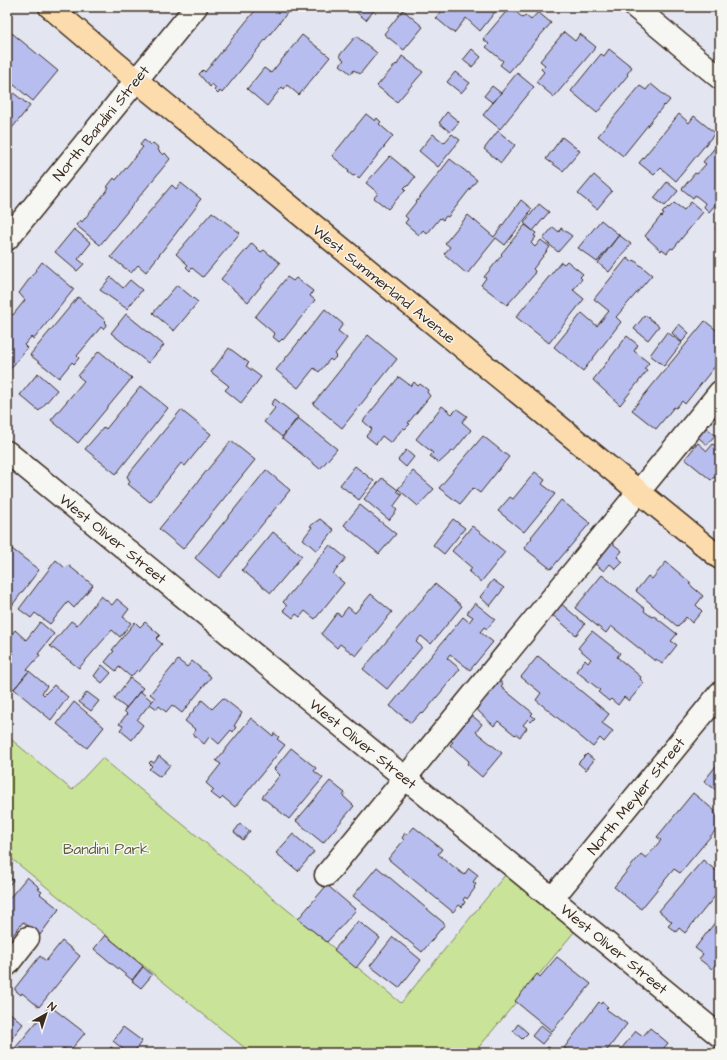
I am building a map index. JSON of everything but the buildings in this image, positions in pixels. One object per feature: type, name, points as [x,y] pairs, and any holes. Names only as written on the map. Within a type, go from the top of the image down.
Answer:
[{"type":"main road","name":"West Summerland Avenue","points":[[50,7],[136,80],[720,558]]},
{"type":"street","name":"North Bandini Street","points":[[7,238],[196,7]]},
{"type":"street","points":[[634,7],[720,78]]},
{"type":"street","points":[[326,875],[720,392]]},
{"type":"street","name":"West Oliver Street","points":[[7,452],[720,1036]]},
{"type":"street","name":"North Meyler Street","points":[[552,899],[720,693]]},
{"type":"street","points":[[7,965],[28,938]]},
{"type":"green space","name":"Bandini Park","points":[[7,736],[72,790],[102,758],[401,1003],[510,869],[579,926],[474,1053],[251,1053],[7,855]]}]
